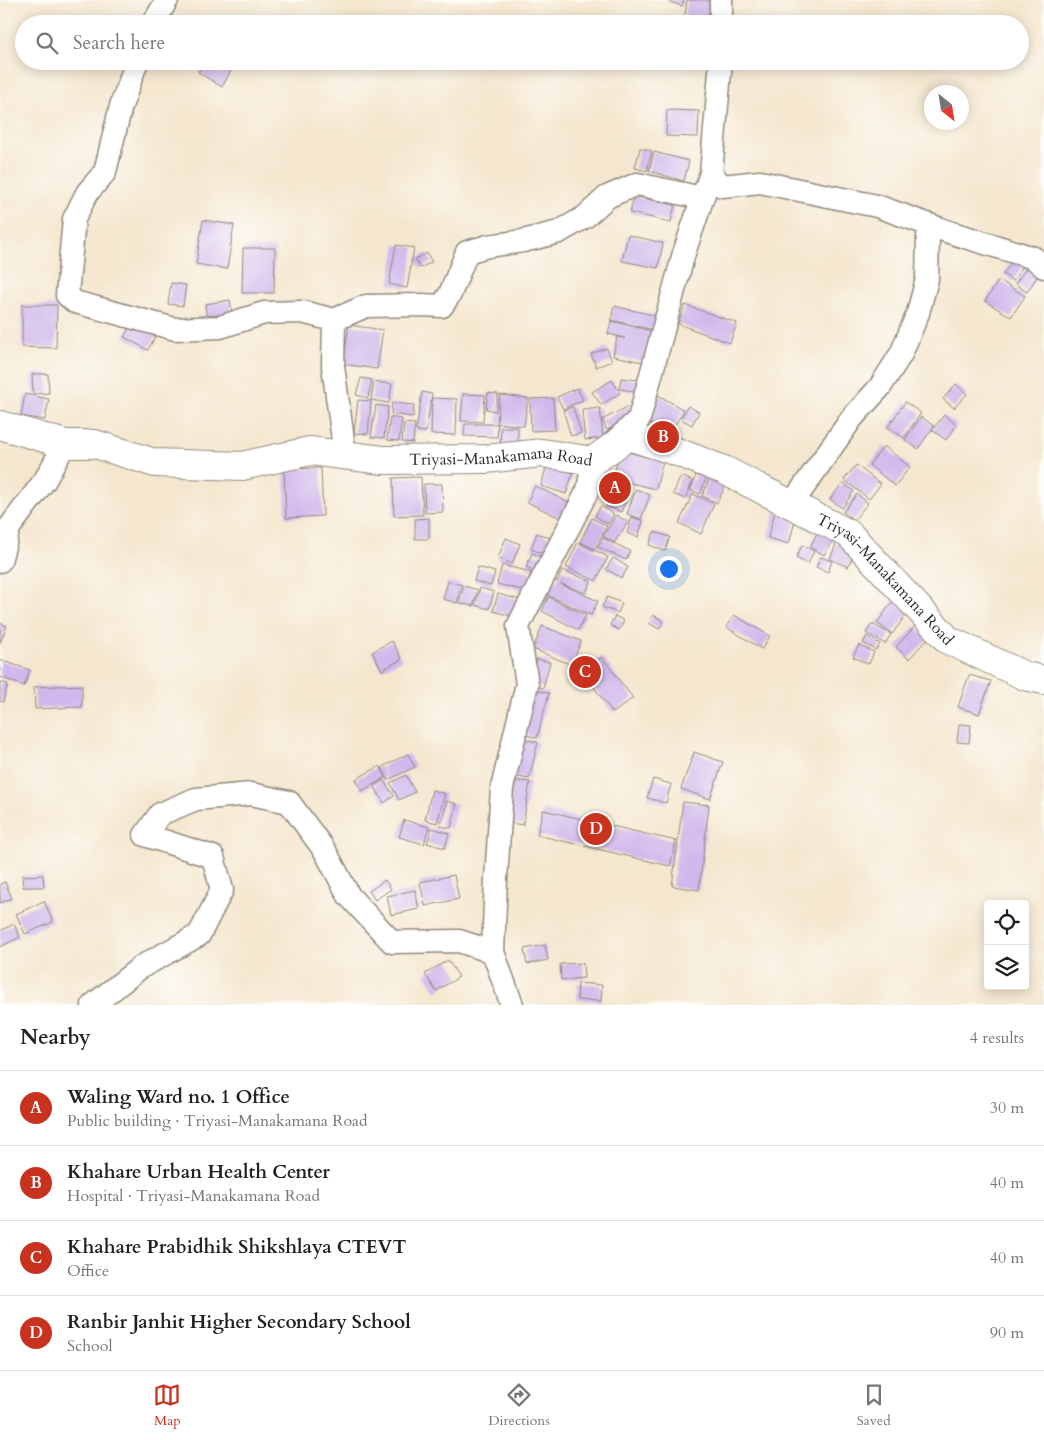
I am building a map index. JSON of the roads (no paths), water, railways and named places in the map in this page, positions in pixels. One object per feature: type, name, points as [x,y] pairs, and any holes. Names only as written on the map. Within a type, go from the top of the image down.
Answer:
[{"type":"street","points":[[158,15],[167,0]]},
{"type":"street","points":[[722,0],[722,15]]},
{"type":"street","points":[[134,70],[121,106],[105,172],[87,192],[74,219],[67,295],[75,302],[176,330],[220,327],[264,313],[302,312],[334,320],[366,306],[421,304],[442,306],[450,294],[467,252],[559,232],[585,217],[608,197],[636,184],[702,198]]},
{"type":"street","points":[[512,1005],[493,952],[502,788],[527,684],[518,626],[588,490],[593,461],[639,419],[684,252],[710,173],[721,70]]},
{"type":"street","points":[[710,173],[722,186],[760,182],[877,206],[931,226],[1034,258],[1044,267]]},
{"type":"street","points":[[791,505],[852,418],[880,387],[901,354],[918,313],[927,279],[928,237],[931,226]]},
{"type":"street","points":[[334,320],[333,366],[345,455]]},
{"type":"street","name":"Triyasi-Manakamana Road","points":[[0,425],[65,444],[95,444],[155,463],[242,466],[310,452],[382,460],[486,459],[542,453],[593,461],[628,436],[724,470],[849,534],[948,640],[1024,676],[1044,680]]},
{"type":"street","points":[[0,561],[9,528],[45,480],[65,444]]},
{"type":"street","points":[[93,1005],[141,967],[199,935],[222,890],[213,857],[145,835],[160,814],[196,799],[252,794],[290,802],[325,851],[349,896],[392,942],[459,940],[493,952]]},
{"type":"place","name":"Khahare Urban Health Center","points":[[663,437]]},
{"type":"place","name":"Waling Ward no. 1 Office","points":[[615,488]]},
{"type":"place","name":"Khahare Prabidhik Shikshlaya CTEVT","points":[[585,672]]},
{"type":"place","name":"Ranbir Janhit Higher Secondary School","points":[[596,829]]}]
